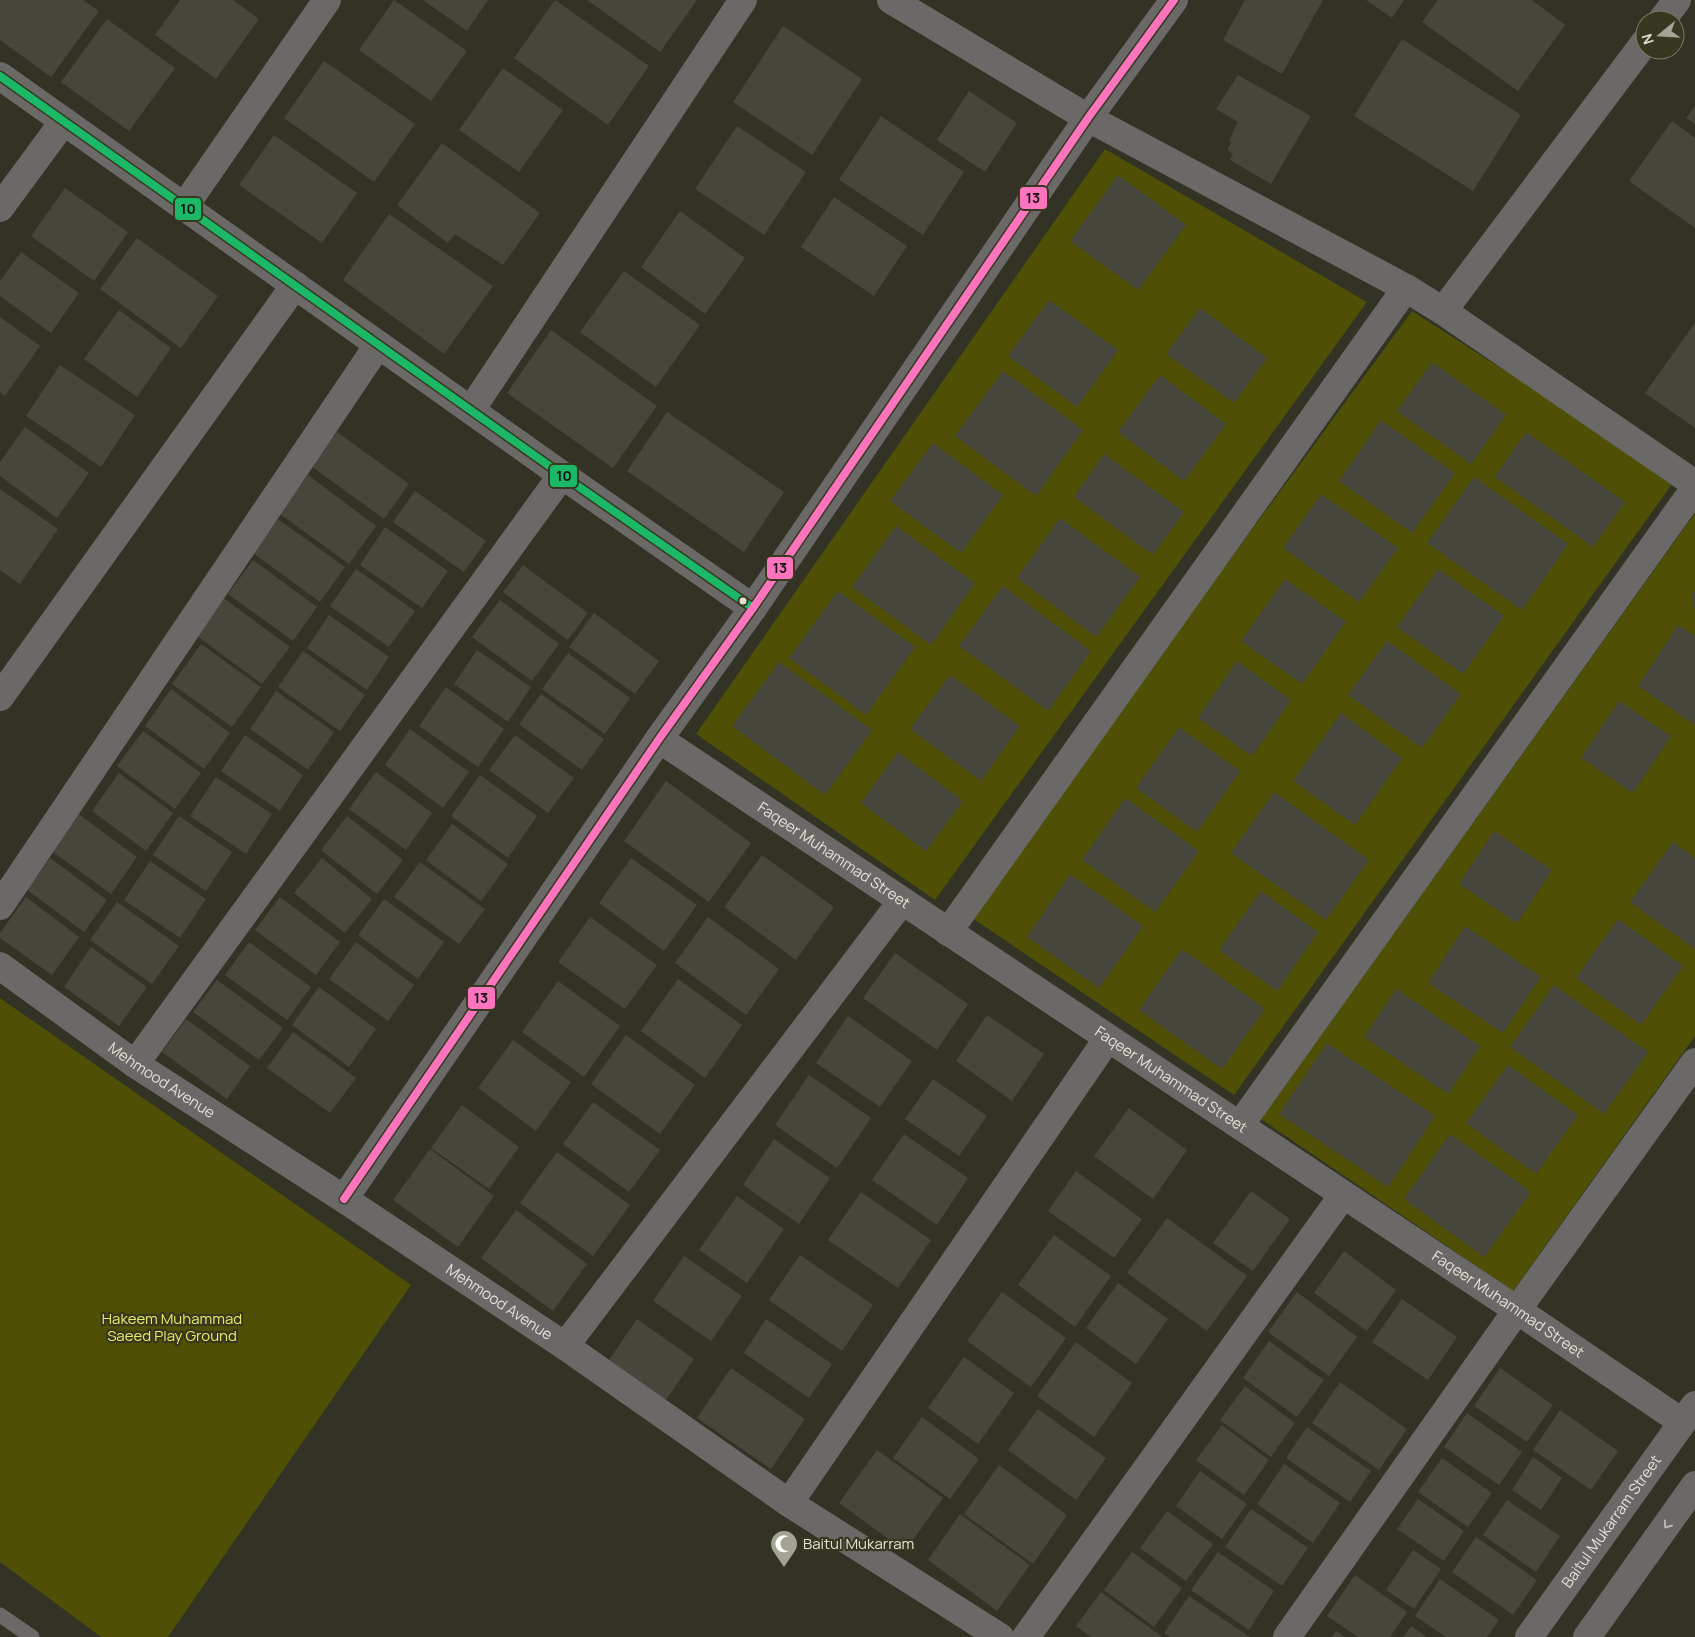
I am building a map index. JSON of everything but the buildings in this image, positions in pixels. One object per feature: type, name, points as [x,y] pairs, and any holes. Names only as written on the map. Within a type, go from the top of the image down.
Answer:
[{"type":"street","points":[[184,207],[327,0]]},
{"type":"street","points":[[471,410],[743,0]]},
{"type":"street","points":[[891,0],[1088,118],[1406,288],[1443,311],[1695,484]]},
{"type":"street","points":[[344,1199],[659,739],[753,608],[1088,118],[1174,0]]},
{"type":"street","points":[[1443,311],[1635,55]]},
{"type":"street","points":[[0,76],[562,475],[753,608]]},
{"type":"street","points":[[0,208],[64,121]]},
{"type":"street","points":[[0,697],[295,285]]},
{"type":"street","points":[[948,932],[1406,288]]},
{"type":"street","points":[[0,906],[378,345]]},
{"type":"street","points":[[135,1064],[562,475]]},
{"type":"street","points":[[1240,1125],[1695,488]]},
{"type":"street","name":"Faqeer Muhammad Street","points":[[659,739],[1517,1310],[1689,1413]]},
{"type":"street","points":[[565,1346],[902,901]]},
{"type":"street","name":"Mehmood Avenue","points":[[0,966],[135,1064],[344,1199],[565,1346],[789,1503],[1000,1637]]},
{"type":"street","points":[[789,1503],[1108,1038]]},
{"type":"street","points":[[1287,1637],[1517,1310],[1695,1062]]},
{"type":"street","points":[[1026,1637],[1344,1195]]},
{"type":"street","name":"Baitul Mukarram Street","points":[[1529,1637],[1689,1413]]},
{"type":"street","points":[[1587,1637],[1695,1485]]},
{"type":"lane","points":[[0,1615],[32,1637]]},
{"type":"green space","points":[[1105,149],[1367,302],[935,900],[696,734]]},
{"type":"green space","points":[[1412,311],[1675,480],[1234,1095],[969,916]]},
{"type":"green space","points":[[1695,513],[1695,1036],[1513,1291],[1261,1119]]},
{"type":"green space","name":"Hakeem Muhammad Saeed Play Ground","points":[[0,998],[411,1285],[168,1637],[101,1637],[0,1562]]},
{"type":"transit line","name":"13","points":[[344,1199],[659,739],[753,608],[1088,118],[1174,0]]},
{"type":"transit line","name":"10","points":[[0,76],[562,475],[753,608]]},
{"type":"place","name":"Baitul Mukarram","points":[[784,1568]]}]
